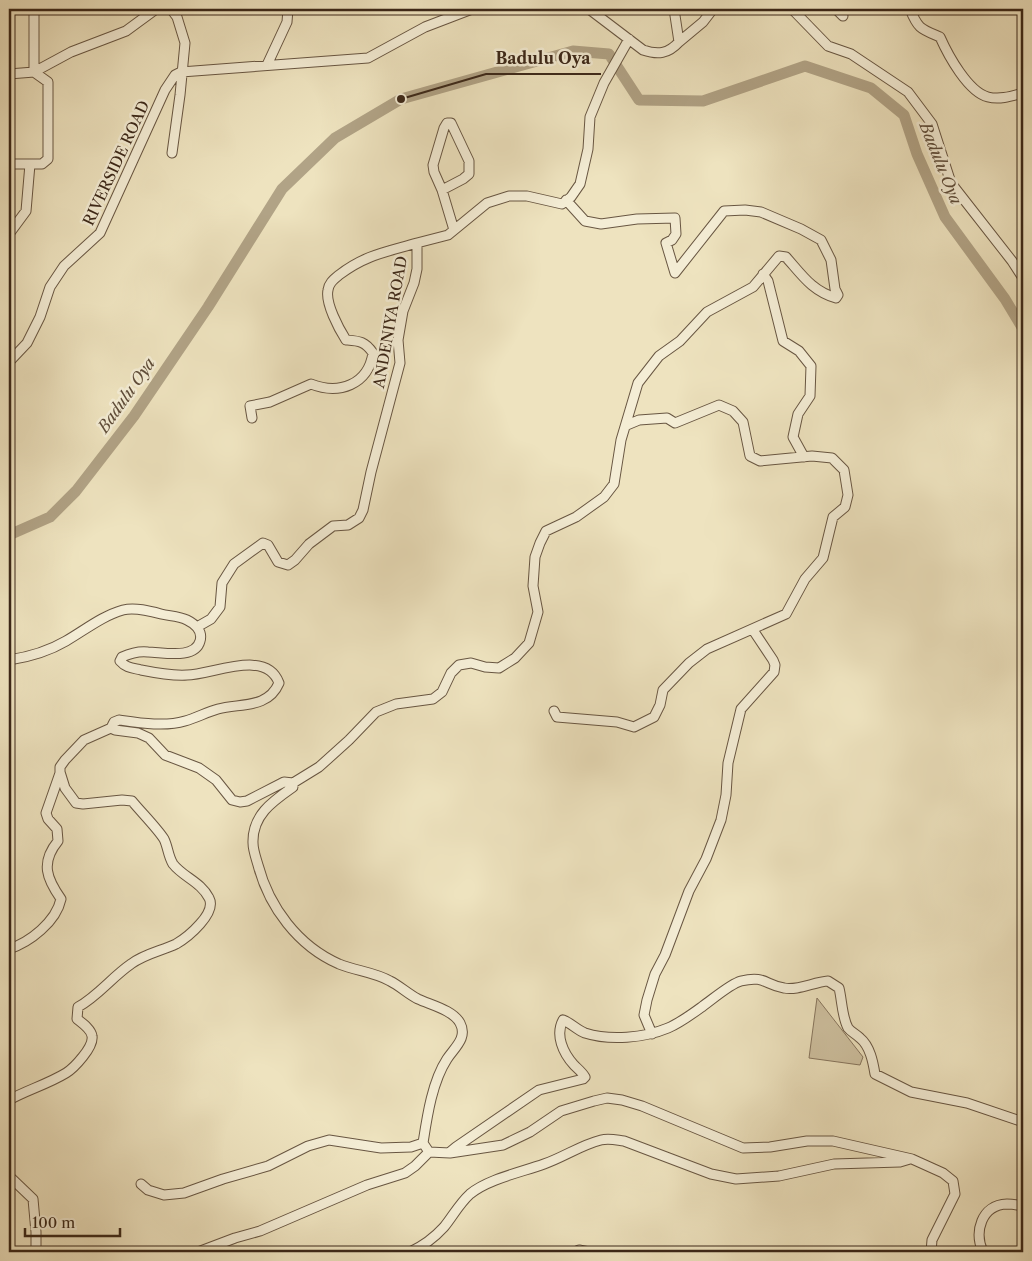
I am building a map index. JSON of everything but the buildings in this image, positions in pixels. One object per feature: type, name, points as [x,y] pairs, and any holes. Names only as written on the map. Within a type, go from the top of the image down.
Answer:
[{"type":"street","points":[[34,9],[34,72]]},
{"type":"street","points":[[9,74],[34,72],[71,52],[126,30],[156,9]]},
{"type":"street","points":[[170,9],[177,17],[185,43],[172,153]]},
{"type":"street","points":[[267,65],[287,22],[288,9]]},
{"type":"street","points":[[181,72],[368,58],[425,27],[467,9]]},
{"type":"street","points":[[589,9],[643,50],[653,53],[664,53],[673,48],[703,22],[713,9]]},
{"type":"street","points":[[674,9],[679,42]]},
{"type":"street","points":[[792,9],[828,46],[851,54],[908,92],[932,124],[951,183],[1012,261],[1023,278]]},
{"type":"street","points":[[836,9],[843,16]]},
{"type":"street","points":[[910,9],[916,24],[940,37],[949,57],[972,86],[987,97],[1000,99],[1020,92]]},
{"type":"street","points":[[111,728],[138,733],[149,738],[165,755],[199,768],[216,780],[232,800],[247,801],[284,782],[293,783],[319,767],[376,712],[396,704],[434,699],[442,692],[451,673],[459,665],[471,663],[499,668],[515,658],[529,643],[538,612],[533,586],[536,557],[546,531],[576,517],[604,497],[614,484],[621,440],[630,404],[638,383],[659,356],[680,341],[706,312],[752,287],[779,256],[786,257],[811,286],[824,294],[836,298],[838,295],[835,289],[831,260],[820,240],[800,229],[760,212],[745,210],[724,211],[675,273],[666,243],[672,240],[676,234],[675,218],[641,219],[601,224],[585,221],[566,200],[580,184],[588,149],[590,118],[598,96],[629,39]]},
{"type":"street","points":[[9,164],[42,164],[48,159],[48,82],[34,72]]},
{"type":"street","name":"RIVERSIDE ROAD","points":[[10,360],[27,343],[40,317],[50,286],[64,266],[100,233],[165,90],[175,75],[181,72]]},
{"type":"street","points":[[442,190],[469,174],[469,161],[451,123],[446,123],[433,165],[454,230]]},
{"type":"street","points":[[10,231],[26,211],[30,164]]},
{"type":"street","name":"ANDENIYA ROAD","points":[[197,627],[211,619],[220,607],[222,583],[234,564],[263,543],[268,545],[278,562],[288,564],[295,560],[310,544],[332,526],[348,525],[359,518],[363,510],[371,472],[400,363],[398,340],[403,311],[417,269],[417,243],[448,235],[487,203],[508,196],[527,196],[562,204],[566,200]]},
{"type":"street","points":[[252,418],[250,406],[270,402],[311,384],[321,388],[341,388],[362,378],[371,364],[373,353],[368,345],[346,340],[335,322],[327,292],[330,282],[352,265],[366,258],[417,243]]},
{"type":"street","points":[[763,274],[768,281],[783,341],[799,351],[811,366],[810,396],[798,414],[793,437],[804,457]]},
{"type":"street","points":[[554,711],[557,717],[617,722],[634,727],[654,717],[660,705],[663,690],[706,649],[786,614],[805,579],[823,558],[833,517],[845,507],[848,495],[844,470],[832,458],[804,457],[760,462],[750,456],[743,422],[733,410],[719,405],[675,423],[667,418],[639,420],[626,426]]},
{"type":"street","points":[[9,660],[27,658],[47,650],[66,642],[91,624],[123,610],[132,609],[186,619],[197,627],[200,634],[200,642],[193,650],[179,654],[147,651],[131,653],[122,657],[120,661],[124,666],[152,672],[188,676],[232,667],[261,666],[269,669],[276,676],[278,683],[276,689],[268,698],[256,704],[219,709],[184,722],[165,724],[119,720],[114,722],[111,728],[84,740],[60,767],[46,812],[48,819],[57,829],[58,841],[52,849],[47,866],[50,884],[61,899],[60,907],[31,938],[9,949]]},
{"type":"street","points":[[652,1034],[644,1015],[647,1000],[655,974],[665,955],[721,820],[726,795],[728,763],[740,709],[774,672],[773,660],[753,630]]},
{"type":"street","points":[[9,1100],[66,1073],[92,1044],[92,1036],[89,1030],[77,1019],[78,1007],[86,1003],[130,964],[147,954],[175,944],[188,936],[207,916],[211,903],[200,886],[174,865],[168,855],[164,839],[132,801],[76,803],[65,788],[60,772]]},
{"type":"street","points":[[293,783],[293,787],[268,804],[260,816],[253,834],[252,844],[260,876],[277,911],[290,928],[314,950],[340,964],[368,971],[390,981],[410,996],[453,1014],[461,1024],[462,1037],[439,1074],[428,1115],[423,1143],[429,1152]]},
{"type":"street","points":[[450,1153],[539,1090],[585,1077],[572,1063],[560,1041],[559,1027],[562,1020],[570,1022],[577,1029],[586,1033],[602,1036],[652,1034],[682,1021],[739,981],[759,978],[784,988],[796,988],[815,982],[828,981],[839,988],[849,1030],[862,1039],[873,1060],[875,1074],[911,1092],[967,1103],[1023,1122]]},
{"type":"street","points":[[198,1252],[260,1231],[367,1185],[405,1173],[429,1152],[450,1153],[503,1145],[530,1132],[561,1111],[606,1098],[622,1100],[642,1106],[743,1148],[770,1148],[808,1141],[833,1141],[912,1158],[943,1173],[953,1181],[954,1194],[932,1240],[931,1252]]},
{"type":"street","points":[[141,1184],[148,1190],[164,1195],[184,1194],[223,1179],[268,1166],[308,1146],[329,1140],[381,1148],[411,1147],[423,1143]]},
{"type":"street","points":[[410,1252],[424,1246],[444,1227],[457,1208],[471,1193],[497,1180],[546,1164],[582,1146],[602,1140],[624,1141],[711,1174],[736,1179],[779,1176],[834,1164],[900,1162],[912,1158]]},
{"type":"street","points":[[9,1176],[33,1199],[36,1252]]},
{"type":"street","points":[[983,1252],[979,1242],[982,1219],[993,1207],[1006,1204],[1023,1206]]},
{"type":"street","points":[[575,1252],[580,1250],[589,1252]]},
{"type":"shaded area","points":[[817,998],[863,1057],[860,1065],[809,1058]]},
{"type":"waterway","name":"Badulu Oya","points":[[9,535],[50,517],[76,491],[134,416],[208,307],[282,189],[335,138],[401,99],[573,51],[609,54],[639,100],[703,101],[805,66],[871,88],[904,115],[917,154],[945,217],[1005,299],[1023,329]]},
{"type":"place","name":"Badulu Oya","points":[[401,99]]}]
